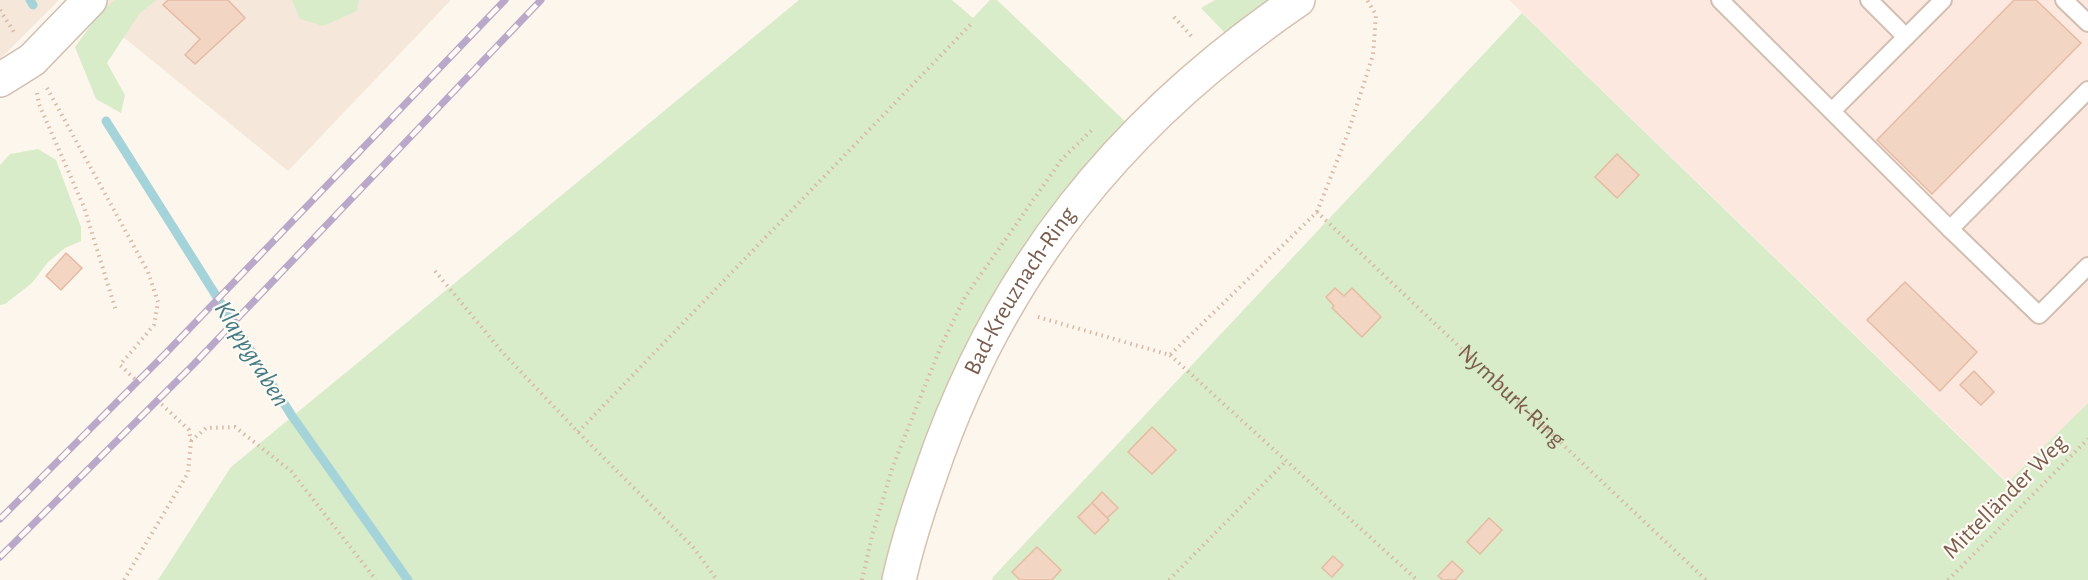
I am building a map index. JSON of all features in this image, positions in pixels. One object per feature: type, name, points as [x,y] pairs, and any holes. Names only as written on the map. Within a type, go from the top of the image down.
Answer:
[{"type":"main road","name":"Bad-Kreuznach-Ring","points":[[899,580],[905,553],[941,444],[981,350],[1038,254],[1068,213],[1139,130],[1224,54],[1298,0]]},
{"type":"main road","points":[[0,80],[32,60],[89,1]]},
{"type":"lane","points":[[1720,0],[2039,315],[2088,266]]},
{"type":"lane","points":[[1869,0],[1906,37]]},
{"type":"lane","points":[[1832,111],[1943,0]]},
{"type":"lane","points":[[2064,0],[2088,23]]},
{"type":"lane","points":[[1950,229],[2088,90]]},
{"type":"path","points":[[1170,355],[1317,212],[1348,133],[1373,55],[1376,15],[1367,0]]},
{"type":"path","points":[[578,432],[973,22]]},
{"type":"path","points":[[32,60],[39,104],[84,207],[116,311]]},
{"type":"path","points":[[32,60],[148,272],[158,302],[154,325],[120,365],[137,381]]},
{"type":"path","name":"Nymburk-Ring","points":[[1317,212],[1706,580]]},
{"type":"path","points":[[435,271],[503,353],[693,547],[717,580]]},
{"type":"path","points":[[1004,308],[1170,355],[1417,580]]},
{"type":"path","points":[[124,580],[189,473],[191,441],[189,430],[157,400]]},
{"type":"path","points":[[191,441],[206,428],[236,427],[291,471],[376,580]]},
{"type":"path","name":"Mittelländer Weg","points":[[1948,580],[2088,440]]},
{"type":"path","points":[[1169,580],[1286,461]]},
{"type":"shaded area","points":[[0,0],[59,0],[0,59]]},
{"type":"shaded area","points":[[78,0],[451,0],[288,171]]},
{"type":"shaded area","points":[[1509,0],[2088,0],[2088,403],[2008,483]]},
{"type":"green space","points":[[114,0],[156,0],[139,14],[107,63],[125,95],[121,113],[96,99],[75,47],[96,18]]},
{"type":"green space","points":[[292,0],[359,0],[357,11],[323,26],[300,19]]},
{"type":"green space","points":[[799,0],[952,0],[973,18],[990,0],[997,0],[1130,126],[1061,212],[890,580],[158,580],[231,467]]},
{"type":"green space","points":[[1215,0],[1274,0],[1228,36],[1201,8]]},
{"type":"green space","points":[[1522,13],[2007,483],[2088,403],[2088,580],[992,580]]},
{"type":"green space","points":[[38,149],[56,160],[81,227],[81,241],[65,248],[48,262],[32,283],[5,304],[0,305],[0,165],[10,154]]},
{"type":"building","points":[[168,0],[228,0],[245,18],[195,64],[185,55],[200,39],[163,5]]},
{"type":"building","points":[[2014,0],[2036,0],[2081,43],[1932,194],[1877,140]]},
{"type":"building","points":[[1617,154],[1639,175],[1617,198],[1595,177]]},
{"type":"building","points":[[66,253],[82,268],[61,290],[46,276]]},
{"type":"building","points":[[1905,282],[1977,352],[1940,391],[1867,320]]},
{"type":"building","points":[[1335,288],[1344,296],[1352,288],[1381,317],[1362,337],[1332,308],[1334,306],[1326,297]]},
{"type":"building","points":[[1974,371],[1994,392],[1981,405],[1960,385]]},
{"type":"building","points":[[1152,427],[1176,450],[1152,474],[1128,452]]},
{"type":"building","points":[[1102,492],[1118,508],[1107,518],[1092,503]]},
{"type":"building","points":[[1092,503],[1109,520],[1095,534],[1078,517]]},
{"type":"building","points":[[1489,518],[1502,530],[1480,554],[1467,542]]},
{"type":"building","points":[[1037,547],[1061,570],[1052,580],[1020,580],[1012,572]]},
{"type":"building","points":[[1333,556],[1343,565],[1332,577],[1322,568]]},
{"type":"building","points":[[1452,561],[1463,571],[1455,580],[1443,580],[1438,576]]},
{"type":"waterway","name":"Klappgraben","points":[[30,0],[33,5]]},
{"type":"waterway","name":"Klappgraben","points":[[106,121],[292,416],[408,580]]},
{"type":"railway","points":[[0,519],[166,353],[505,0]]},
{"type":"railway","points":[[0,557],[194,364],[541,0]]}]
